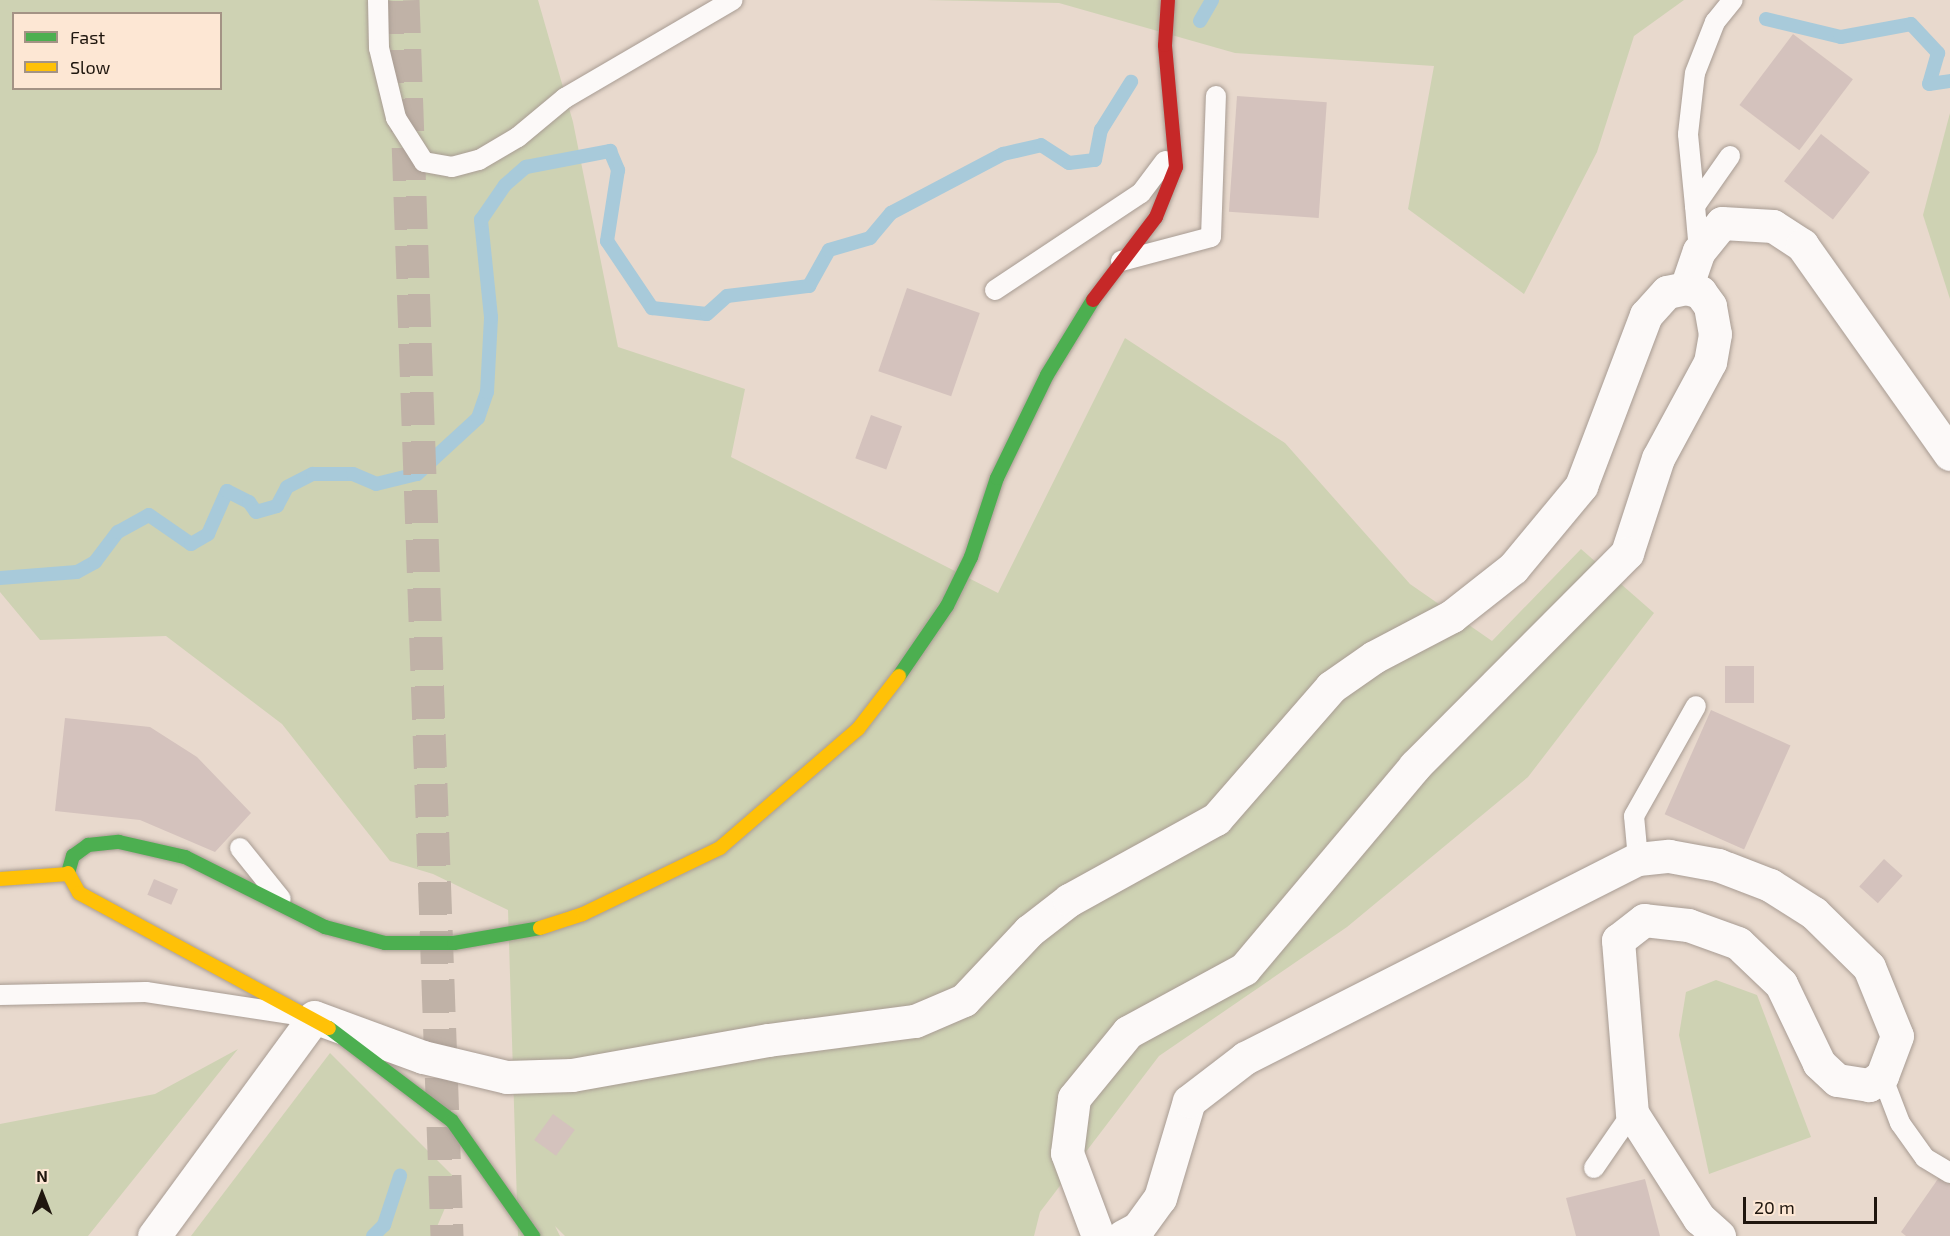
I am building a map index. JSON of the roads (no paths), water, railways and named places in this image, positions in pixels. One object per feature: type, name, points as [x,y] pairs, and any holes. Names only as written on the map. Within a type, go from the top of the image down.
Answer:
[{"type":"street","points":[[1098,1236],[1067,1153],[1074,1098],[1128,1032],[1244,969],[1415,766],[1627,553],[1658,458],[1710,362],[1715,334],[1710,306],[1700,292],[1686,288],[1667,292],[1646,315],[1581,486],[1513,568],[1452,616],[1374,657],[1331,687],[1216,819],[1069,900],[1029,931],[964,1000],[915,1021],[550,1076],[507,1077],[423,1057],[314,1017],[105,910],[79,893],[68,874],[73,856],[88,845],[119,842],[185,857],[326,927],[385,943],[454,943],[542,928],[583,914],[720,848],[858,729],[941,615],[971,557],[1021,425],[1117,262],[1156,217],[1176,167],[1170,96],[1168,0]]},
{"type":"street","points":[[1686,288],[1699,251],[1722,223],[1773,226],[1802,245],[1950,454]]},
{"type":"street","points":[[1134,1233],[1160,1198],[1189,1101],[1245,1058],[1638,859],[1669,856],[1718,865],[1770,885],[1815,913],[1869,967],[1897,1036],[1882,1076],[1869,1085],[1837,1080],[1819,1063],[1781,984],[1738,943],[1688,925],[1644,920],[1618,940],[1632,1113],[1699,1218],[1719,1236]]},
{"type":"street","points":[[0,879],[68,874]]},
{"type":"street","points":[[154,1236],[314,1017]]},
{"type":"street","points":[[314,1017],[452,1121],[533,1236]]},
{"type":"lane","points":[[378,0],[379,48],[396,118],[424,162],[452,167],[479,160],[518,137],[566,98],[733,0]]},
{"type":"lane","points":[[1699,251],[1688,134],[1695,73],[1715,22],[1733,0]]},
{"type":"lane","points":[[995,290],[1142,193],[1165,168],[1170,96]]},
{"type":"lane","points":[[1117,262],[1211,237],[1216,96]]},
{"type":"lane","points":[[1695,206],[1730,156]]},
{"type":"lane","points":[[1638,859],[1634,816],[1696,706]]},
{"type":"lane","points":[[240,848],[289,909]]},
{"type":"lane","points":[[0,995],[146,992],[314,1017]]},
{"type":"lane","points":[[1882,1076],[1900,1123],[1925,1158],[1950,1173]]},
{"type":"lane","points":[[1594,1168],[1632,1113]]},
{"type":"waterway","points":[[1200,21],[1212,0]]},
{"type":"waterway","points":[[1766,19],[1841,37],[1911,24],[1938,53],[1929,84],[1950,81]]},
{"type":"waterway","points":[[0,578],[77,572],[95,562],[118,532],[149,515],[191,544],[208,534],[227,491],[249,502],[256,512],[277,506],[287,487],[313,474],[353,474],[376,484],[417,474],[478,418],[487,392],[491,317],[481,220],[505,185],[526,167],[610,151],[618,170],[607,241],[652,308],[707,314],[727,296],[809,286],[829,250],[870,238],[891,213],[1003,154],[1041,145],[1069,163],[1095,160],[1101,130],[1131,82]]},
{"type":"waterway","points":[[373,1236],[384,1225],[400,1176]]},
{"type":"tunnel","points":[[403,0],[447,1236]]}]
